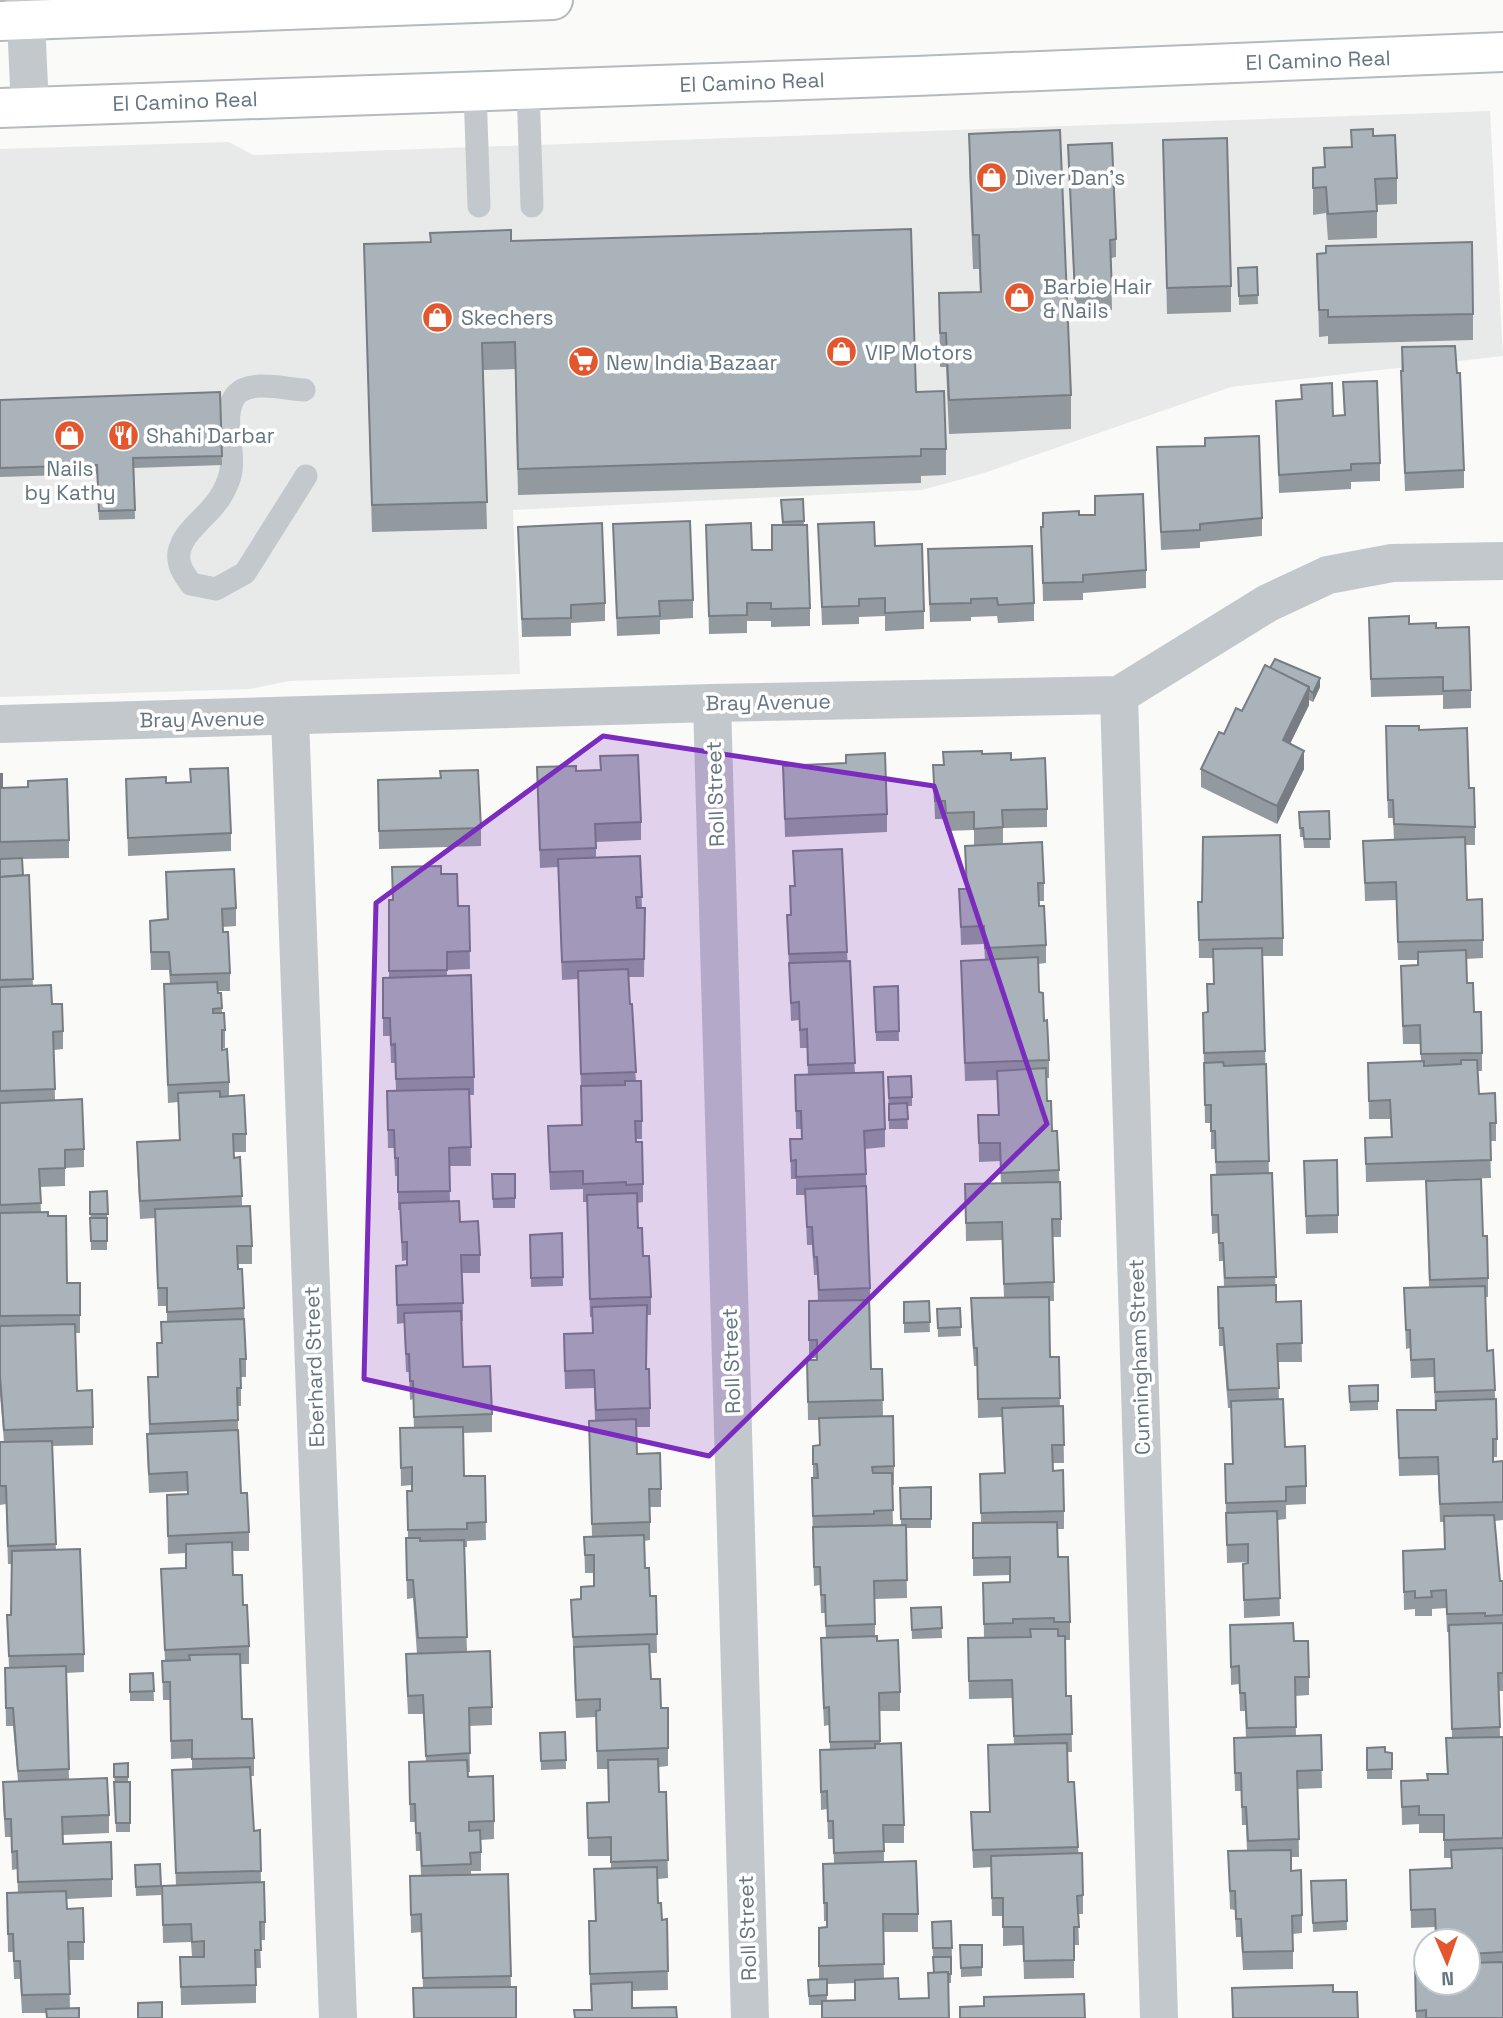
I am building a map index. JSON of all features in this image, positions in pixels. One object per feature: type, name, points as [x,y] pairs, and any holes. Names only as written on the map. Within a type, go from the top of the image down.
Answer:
[{"type":"main road","points":[[17,14],[554,0]]},
{"type":"main road","name":"El Camino Real","points":[[15,108],[957,75],[1503,52]]},
{"type":"street","points":[[15,108],[17,14]]},
{"type":"street","points":[[1119,695],[1268,603],[1328,575],[1392,563],[1503,561]]},
{"type":"street","name":"Bray Avenue","points":[[0,724],[1119,695]]},
{"type":"street","name":"Cunningham Street","points":[[1119,695],[1159,2018]]},
{"type":"street","name":"Roll Street","points":[[712,704],[750,2018]]},
{"type":"street","name":"Eberhard Street","points":[[290,717],[338,2018]]},
{"type":"lane","points":[[528,89],[532,206]]},
{"type":"lane","points":[[475,91],[478,206]]},
{"type":"lane","points":[[304,390],[252,386],[237,394],[229,410],[229,477],[217,503],[195,524],[181,544],[179,564],[191,584],[216,589],[245,573],[306,476]]},
{"type":"highlighted area","points":[[603,736],[934,786],[1047,1124],[709,1456],[364,1379],[376,903]]},
{"type":"shaded area","points":[[1490,111],[1503,356],[1231,387],[984,473],[922,490],[513,510],[520,674],[289,681],[250,689],[0,697],[0,149],[229,142],[253,155]]},
{"type":"building","points":[[1373,129],[1373,136],[1395,135],[1397,178],[1375,179],[1377,211],[1328,214],[1326,187],[1313,188],[1313,168],[1325,167],[1324,148],[1352,147],[1351,130]]},
{"type":"building","points":[[1060,130],[1071,395],[949,400],[946,333],[940,333],[939,293],[981,292],[979,235],[973,235],[969,134]]},
{"type":"building","points":[[1227,138],[1231,286],[1167,288],[1163,140]]},
{"type":"building","points":[[1112,143],[1116,239],[1110,240],[1112,292],[1075,294],[1068,145]]},
{"type":"building","points":[[911,229],[916,392],[944,391],[946,449],[921,449],[921,456],[518,469],[515,342],[482,343],[487,502],[372,505],[364,244],[431,242],[430,233],[511,230],[511,241]]},
{"type":"building","points":[[1472,242],[1473,314],[1328,317],[1328,310],[1319,310],[1317,254],[1326,253],[1326,246]]},
{"type":"building","points":[[1257,267],[1258,295],[1239,296],[1238,268]]},
{"type":"building","points":[[1455,346],[1457,373],[1460,373],[1464,470],[1405,473],[1402,347]]},
{"type":"building","points":[[1377,381],[1380,463],[1351,464],[1351,470],[1279,475],[1276,401],[1302,399],[1301,385],[1332,383],[1333,416],[1345,415],[1343,382]]},
{"type":"building","points":[[220,392],[222,456],[133,458],[135,510],[99,511],[97,465],[0,468],[0,400]]},
{"type":"building","points":[[1259,436],[1262,518],[1200,524],[1200,530],[1161,532],[1157,447],[1205,446],[1205,438]]},
{"type":"building","points":[[1143,494],[1146,570],[1083,575],[1083,582],[1043,583],[1043,513],[1079,511],[1079,515],[1095,515],[1095,496]]},
{"type":"building","points":[[803,499],[804,521],[783,522],[781,500]]},
{"type":"building","points":[[690,521],[693,600],[659,601],[660,616],[617,618],[613,524]]},
{"type":"building","points":[[874,522],[875,546],[922,544],[924,611],[885,613],[885,598],[859,599],[859,606],[822,607],[818,524]]},
{"type":"building","points":[[602,523],[605,603],[571,605],[571,618],[522,619],[518,527]]},
{"type":"building","points":[[751,523],[752,550],[772,550],[772,525],[807,525],[810,608],[771,609],[771,603],[747,603],[747,615],[709,616],[706,525]]},
{"type":"building","points":[[1032,546],[1034,603],[998,605],[997,598],[971,599],[971,603],[930,604],[928,549]]},
{"type":"building","points":[[1409,616],[1409,624],[1436,623],[1436,628],[1469,627],[1471,690],[1443,691],[1443,677],[1371,679],[1369,618]]},
{"type":"building","points":[[1275,659],[1320,678],[1313,693],[1309,687],[1270,668]]},
{"type":"building","points":[[1265,665],[1309,687],[1283,740],[1304,751],[1277,806],[1201,769],[1219,732],[1224,734],[1236,708],[1242,711]]},
{"type":"building","points":[[1386,726],[1419,726],[1419,730],[1467,728],[1469,788],[1474,788],[1475,827],[1394,824],[1393,800],[1388,800]]},
{"type":"building","points":[[982,751],[982,754],[1011,753],[1011,760],[1045,758],[1047,809],[1002,810],[1003,827],[974,829],[974,812],[946,813],[945,801],[935,801],[933,765],[944,765],[943,752]]},
{"type":"building","points":[[885,753],[887,814],[785,819],[783,766],[846,763],[846,755]]},
{"type":"building","points":[[638,755],[641,822],[595,824],[596,848],[540,850],[537,767],[576,766],[576,771],[601,770],[600,756]]},
{"type":"building","points":[[228,768],[231,833],[128,838],[126,779],[166,777],[166,783],[191,782],[190,769]]},
{"type":"building","points":[[478,770],[481,828],[379,831],[378,780],[441,778],[440,771]]},
{"type":"building","points":[[0,774],[2,788],[28,787],[28,781],[67,779],[69,840],[0,842]]},
{"type":"building","points":[[1329,811],[1330,839],[1304,839],[1299,812]]},
{"type":"building","points":[[1280,835],[1283,938],[1199,940],[1198,902],[1202,902],[1203,837]]},
{"type":"building","points":[[1465,837],[1467,900],[1482,899],[1483,940],[1398,942],[1396,882],[1365,883],[1363,841]]},
{"type":"building","points":[[1042,842],[1044,883],[1038,883],[1039,906],[1044,906],[1046,945],[985,948],[984,926],[961,927],[959,889],[967,889],[965,846]]},
{"type":"building","points":[[842,849],[847,952],[789,954],[787,915],[791,915],[790,886],[795,886],[793,851]]},
{"type":"building","points":[[640,856],[642,897],[636,897],[637,908],[645,908],[644,959],[562,962],[558,859]]},
{"type":"building","points":[[22,858],[23,875],[0,877],[0,859]]},
{"type":"building","points":[[441,866],[441,874],[457,874],[458,906],[469,906],[470,951],[447,952],[447,970],[389,971],[392,867]]},
{"type":"building","points":[[234,869],[236,908],[222,909],[223,932],[228,932],[230,973],[171,975],[169,952],[151,952],[150,921],[168,919],[166,872]]},
{"type":"building","points":[[29,875],[33,979],[0,980],[0,877]]},
{"type":"building","points":[[1262,948],[1265,1051],[1204,1053],[1203,1013],[1208,1012],[1207,984],[1214,984],[1213,949]]},
{"type":"building","points":[[1466,950],[1467,983],[1473,983],[1474,1012],[1481,1012],[1482,1053],[1421,1054],[1420,1025],[1403,1026],[1401,966],[1418,965],[1418,952]]},
{"type":"building","points":[[1038,957],[1039,992],[1043,993],[1044,1021],[1047,1020],[1049,1060],[965,1063],[961,961]]},
{"type":"building","points":[[850,961],[855,1063],[808,1065],[807,1029],[800,1030],[799,1002],[791,1003],[789,963]]},
{"type":"building","points":[[628,969],[636,1072],[581,1074],[578,971]]},
{"type":"building","points":[[471,975],[474,1077],[396,1079],[395,1044],[391,1045],[390,1018],[383,1018],[383,978]]},
{"type":"building","points":[[217,982],[222,1008],[213,1009],[213,1013],[224,1013],[222,1050],[227,1049],[229,1082],[168,1085],[164,984]]},
{"type":"building","points":[[51,985],[52,1004],[62,1004],[63,1031],[53,1032],[55,1089],[0,1091],[0,987]]},
{"type":"building","points":[[898,986],[899,1031],[876,1032],[874,987]]},
{"type":"building","points":[[1461,1060],[1477,1060],[1479,1094],[1495,1093],[1496,1123],[1490,1123],[1491,1160],[1366,1164],[1365,1138],[1392,1137],[1390,1100],[1369,1101],[1368,1063],[1424,1061],[1424,1066],[1461,1064]]},
{"type":"building","points":[[1223,1062],[1224,1066],[1266,1064],[1269,1161],[1216,1162],[1215,1131],[1211,1131],[1211,1105],[1205,1105],[1204,1063]]},
{"type":"building","points":[[1046,1068],[1047,1101],[1051,1101],[1052,1131],[1057,1131],[1059,1170],[1001,1173],[1000,1143],[979,1143],[978,1115],[999,1115],[997,1071]]},
{"type":"building","points":[[883,1072],[885,1129],[864,1131],[866,1174],[796,1177],[796,1160],[791,1161],[790,1139],[802,1139],[801,1111],[796,1111],[795,1075]]},
{"type":"building","points":[[911,1076],[912,1097],[889,1098],[888,1077]]},
{"type":"building","points":[[625,1081],[641,1081],[642,1121],[635,1121],[636,1142],[642,1142],[643,1184],[583,1184],[583,1171],[550,1172],[548,1126],[582,1125],[581,1086],[625,1085]]},
{"type":"building","points":[[469,1089],[471,1147],[449,1148],[450,1191],[398,1192],[398,1158],[395,1158],[394,1130],[388,1130],[387,1091]]},
{"type":"building","points":[[220,1091],[220,1097],[244,1095],[246,1134],[233,1134],[234,1158],[240,1157],[242,1196],[140,1201],[137,1142],[180,1140],[178,1093]]},
{"type":"building","points":[[82,1099],[84,1149],[65,1150],[65,1168],[39,1169],[41,1203],[0,1205],[0,1103]]},
{"type":"building","points":[[907,1103],[908,1119],[889,1120],[889,1104]]},
{"type":"building","points":[[1337,1160],[1338,1215],[1306,1216],[1304,1161]]},
{"type":"building","points":[[1272,1173],[1276,1277],[1225,1278],[1218,1215],[1212,1215],[1211,1175]]},
{"type":"building","points":[[492,1174],[515,1174],[515,1198],[493,1199]]},
{"type":"building","points":[[1481,1179],[1488,1278],[1430,1280],[1426,1181]]},
{"type":"building","points":[[1060,1182],[1061,1219],[1052,1219],[1054,1282],[1004,1284],[1002,1222],[966,1223],[965,1184]]},
{"type":"building","points":[[866,1186],[870,1288],[819,1290],[812,1227],[807,1227],[805,1189]]},
{"type":"building","points":[[107,1191],[108,1214],[90,1214],[90,1192]]},
{"type":"building","points":[[637,1193],[638,1228],[642,1228],[643,1256],[649,1256],[651,1297],[590,1299],[587,1195]]},
{"type":"building","points":[[459,1201],[460,1222],[478,1221],[480,1255],[461,1255],[463,1303],[397,1305],[396,1266],[407,1265],[407,1242],[402,1242],[400,1203]]},
{"type":"building","points":[[250,1206],[252,1246],[237,1246],[238,1269],[242,1269],[244,1308],[167,1312],[167,1288],[158,1288],[155,1209]]},
{"type":"building","points":[[48,1212],[48,1216],[66,1216],[67,1283],[80,1283],[80,1315],[0,1316],[0,1213]]},
{"type":"building","points":[[90,1218],[107,1218],[107,1241],[91,1241]]},
{"type":"building","points":[[562,1233],[563,1277],[531,1278],[530,1235]]},
{"type":"building","points":[[1276,1285],[1276,1302],[1301,1301],[1302,1343],[1277,1344],[1279,1388],[1228,1390],[1223,1328],[1219,1328],[1218,1287]]},
{"type":"building","points":[[1485,1286],[1487,1351],[1493,1350],[1495,1390],[1435,1392],[1434,1359],[1411,1360],[1404,1288]]},
{"type":"building","points":[[1049,1297],[1050,1357],[1059,1357],[1060,1398],[978,1399],[977,1348],[974,1348],[971,1298]]},
{"type":"building","points":[[869,1300],[871,1369],[882,1369],[883,1400],[808,1402],[807,1360],[817,1360],[817,1340],[809,1340],[809,1301]]},
{"type":"building","points":[[929,1301],[930,1322],[904,1323],[904,1302]]},
{"type":"building","points":[[647,1305],[646,1369],[649,1369],[650,1408],[596,1410],[594,1370],[565,1371],[564,1334],[593,1333],[592,1307]]},
{"type":"building","points":[[960,1308],[961,1327],[938,1328],[937,1309]]},
{"type":"building","points":[[461,1311],[463,1367],[490,1366],[492,1414],[414,1417],[413,1381],[410,1381],[409,1354],[406,1354],[404,1313]]},
{"type":"building","points":[[244,1319],[246,1359],[240,1359],[238,1420],[150,1424],[148,1377],[158,1377],[157,1343],[162,1343],[161,1322]]},
{"type":"building","points":[[75,1324],[77,1391],[92,1390],[93,1427],[4,1430],[0,1326]]},
{"type":"building","points":[[1378,1385],[1378,1401],[1350,1402],[1349,1386]]},
{"type":"building","points":[[1283,1399],[1285,1447],[1305,1446],[1306,1486],[1286,1487],[1286,1501],[1226,1503],[1225,1464],[1233,1464],[1231,1401]]},
{"type":"building","points":[[1496,1399],[1497,1439],[1493,1439],[1493,1462],[1503,1461],[1503,1502],[1440,1504],[1438,1457],[1399,1458],[1397,1410],[1436,1410],[1436,1401]]},
{"type":"building","points":[[1063,1406],[1064,1445],[1052,1445],[1053,1471],[1063,1470],[1064,1511],[981,1513],[980,1474],[1005,1473],[1002,1408]]},
{"type":"building","points":[[893,1416],[894,1466],[872,1467],[873,1473],[892,1473],[893,1510],[874,1511],[874,1514],[813,1516],[812,1478],[818,1478],[817,1464],[813,1464],[813,1446],[820,1445],[819,1418]]},
{"type":"building","points":[[636,1419],[637,1454],[660,1453],[661,1489],[649,1489],[650,1522],[592,1524],[589,1421]]},
{"type":"building","points":[[463,1427],[464,1476],[485,1476],[486,1522],[467,1523],[467,1529],[408,1530],[407,1491],[412,1491],[412,1467],[401,1468],[400,1428]]},
{"type":"building","points":[[238,1430],[241,1493],[247,1493],[249,1532],[168,1536],[167,1495],[188,1494],[187,1472],[149,1474],[147,1434]]},
{"type":"building","points":[[52,1441],[56,1544],[8,1546],[6,1486],[0,1486],[0,1442]]},
{"type":"building","points":[[931,1487],[931,1519],[901,1519],[900,1488]]},
{"type":"building","points":[[1277,1511],[1280,1598],[1244,1600],[1243,1564],[1248,1563],[1248,1544],[1227,1545],[1226,1513]]},
{"type":"building","points":[[1494,1515],[1500,1581],[1503,1581],[1503,1615],[1447,1614],[1446,1590],[1431,1591],[1432,1597],[1415,1598],[1415,1591],[1404,1592],[1403,1551],[1445,1549],[1444,1516]]},
{"type":"building","points":[[1057,1522],[1058,1557],[1068,1557],[1070,1622],[1054,1622],[1054,1618],[1013,1619],[1013,1623],[984,1624],[983,1583],[1010,1582],[1010,1557],[973,1558],[973,1523]]},
{"type":"building","points":[[906,1525],[907,1580],[874,1581],[875,1624],[826,1626],[825,1595],[821,1595],[820,1567],[814,1567],[813,1527]]},
{"type":"building","points":[[644,1535],[645,1568],[649,1568],[650,1596],[656,1596],[657,1634],[573,1637],[571,1600],[581,1599],[581,1587],[594,1586],[594,1555],[585,1555],[584,1537]]},
{"type":"building","points":[[406,1538],[420,1538],[420,1541],[464,1540],[467,1637],[418,1638],[413,1580],[407,1580]]},
{"type":"building","points":[[232,1542],[233,1575],[242,1575],[243,1605],[247,1605],[249,1646],[165,1650],[161,1569],[186,1568],[186,1544]]},
{"type":"building","points":[[80,1549],[84,1654],[9,1656],[7,1615],[11,1615],[12,1551]]},
{"type":"building","points":[[941,1607],[942,1628],[912,1630],[911,1608]]},
{"type":"building","points":[[1293,1623],[1294,1641],[1308,1641],[1309,1677],[1295,1677],[1296,1727],[1247,1728],[1245,1693],[1240,1693],[1239,1666],[1231,1667],[1230,1625]]},
{"type":"building","points":[[1503,1623],[1503,1673],[1498,1673],[1500,1727],[1452,1729],[1449,1625]]},
{"type":"building","points":[[1030,1629],[1058,1629],[1058,1636],[1065,1636],[1066,1696],[1071,1696],[1072,1734],[1014,1736],[1012,1680],[969,1681],[968,1638],[1031,1637]]},
{"type":"building","points":[[877,1636],[877,1641],[898,1640],[900,1692],[879,1693],[880,1741],[830,1742],[829,1707],[824,1708],[821,1638]]},
{"type":"building","points":[[649,1644],[651,1679],[660,1679],[661,1708],[668,1708],[668,1748],[597,1751],[596,1711],[600,1710],[600,1699],[576,1700],[574,1647]]},
{"type":"building","points":[[490,1651],[492,1707],[469,1708],[470,1753],[426,1756],[423,1695],[408,1696],[406,1654]]},
{"type":"building","points":[[240,1654],[242,1719],[252,1719],[254,1758],[192,1759],[192,1740],[171,1741],[170,1682],[163,1682],[162,1661],[190,1660],[189,1655]]},
{"type":"building","points":[[66,1666],[69,1769],[18,1771],[13,1708],[6,1708],[5,1668]]},
{"type":"building","points":[[153,1673],[154,1691],[130,1692],[130,1674]]},
{"type":"building","points":[[565,1732],[566,1760],[541,1761],[540,1733]]},
{"type":"building","points":[[1321,1735],[1322,1770],[1297,1771],[1299,1839],[1248,1841],[1246,1807],[1242,1807],[1241,1773],[1235,1773],[1234,1738]]},
{"type":"building","points":[[1503,1737],[1503,1838],[1444,1840],[1444,1815],[1419,1815],[1419,1806],[1402,1807],[1401,1781],[1428,1780],[1427,1774],[1448,1774],[1446,1738]]},
{"type":"building","points":[[901,1743],[904,1825],[883,1825],[884,1851],[834,1853],[833,1821],[828,1821],[827,1791],[821,1792],[820,1750],[875,1748],[875,1744]]},
{"type":"building","points":[[1067,1743],[1068,1782],[1074,1782],[1078,1847],[973,1850],[971,1812],[990,1812],[988,1745]]},
{"type":"building","points":[[1385,1747],[1385,1752],[1392,1753],[1392,1769],[1367,1770],[1367,1748]]},
{"type":"building","points":[[658,1759],[659,1792],[666,1792],[668,1860],[611,1862],[611,1837],[588,1838],[587,1803],[609,1802],[608,1760]]},
{"type":"building","points":[[467,1760],[468,1777],[493,1776],[494,1821],[469,1822],[469,1831],[480,1830],[481,1852],[470,1853],[471,1864],[422,1866],[420,1833],[416,1833],[415,1804],[410,1804],[409,1762]]},
{"type":"building","points":[[128,1763],[128,1777],[114,1777],[114,1764]]},
{"type":"building","points":[[250,1767],[254,1831],[260,1830],[261,1871],[176,1873],[172,1770]]},
{"type":"building","points":[[107,1778],[109,1815],[62,1817],[63,1844],[111,1842],[112,1879],[18,1882],[17,1851],[12,1852],[11,1819],[5,1819],[3,1782]]},
{"type":"building","points":[[114,1782],[130,1782],[130,1823],[116,1823]]},
{"type":"building","points":[[1503,1848],[1503,1952],[1482,1953],[1482,1927],[1436,1927],[1435,1909],[1411,1910],[1410,1870],[1452,1868],[1451,1850]]},
{"type":"building","points":[[1291,1850],[1291,1871],[1301,1870],[1302,1915],[1292,1916],[1293,1951],[1243,1952],[1241,1919],[1236,1919],[1235,1891],[1230,1891],[1228,1851]]},
{"type":"building","points":[[1082,1853],[1083,1895],[1077,1896],[1079,1927],[1074,1927],[1074,1960],[1024,1961],[1023,1927],[1003,1927],[1003,1898],[992,1898],[991,1856]]},
{"type":"building","points":[[916,1861],[918,1914],[883,1914],[884,1964],[819,1966],[819,1928],[827,1927],[823,1864]]},
{"type":"building","points":[[160,1864],[161,1886],[136,1887],[135,1865]]},
{"type":"building","points":[[657,1867],[658,1903],[661,1903],[662,1920],[667,1919],[668,1971],[590,1974],[589,1921],[596,1921],[594,1869]]},
{"type":"building","points":[[508,1874],[511,1976],[423,1978],[421,1914],[411,1915],[410,1876]]},
{"type":"building","points":[[1346,1880],[1347,1921],[1313,1923],[1311,1881]]},
{"type":"building","points":[[264,1882],[265,1922],[260,1922],[261,1950],[255,1950],[256,1985],[181,1987],[180,1957],[204,1957],[204,1941],[192,1942],[191,1924],[163,1925],[162,1886]]},
{"type":"building","points":[[66,1891],[67,1909],[83,1908],[84,1942],[68,1942],[70,1994],[22,1995],[20,1961],[14,1961],[13,1934],[8,1934],[7,1893]]},
{"type":"building","points":[[951,1921],[952,1948],[933,1948],[932,1922]]},
{"type":"building","points":[[960,1945],[982,1945],[982,1967],[961,1968]]},
{"type":"building","points":[[933,1957],[951,1957],[951,1974],[934,1973]]},
{"type":"building","points":[[1503,1962],[1503,2018],[1426,2018],[1426,2010],[1416,2011],[1416,1997],[1482,1997],[1482,1963]]},
{"type":"building","points":[[948,1972],[949,2018],[822,2018],[822,2001],[855,2000],[855,1980],[898,1978],[899,1999],[929,1998],[928,1973]]},
{"type":"building","points":[[827,1979],[827,1995],[809,1996],[808,1980]]},
{"type":"building","points":[[632,1982],[632,2008],[676,2007],[677,2018],[575,2018],[574,2010],[592,2010],[591,1984]]},
{"type":"building","points":[[1333,1985],[1333,1992],[1357,1992],[1358,2018],[1233,2018],[1232,1988]]},
{"type":"building","points":[[516,1987],[516,2018],[414,2018],[413,1988]]},
{"type":"building","points":[[1084,1994],[1085,2018],[960,2018],[960,2007],[984,2006],[984,1997]]},
{"type":"building","points":[[162,2002],[162,2018],[138,2018],[138,2003]]},
{"type":"building","points":[[79,2008],[79,2018],[47,2018],[46,2009]]},
{"type":"place","name":"Diver Dan's","points":[[992,177]]},
{"type":"place","name":"Barbie Hair & Nails","points":[[1020,298]]},
{"type":"place","name":"Skechers","points":[[438,317]]},
{"type":"place","name":"VIP Motors","points":[[842,352]]},
{"type":"place","name":"New India Bazaar","points":[[583,362]]},
{"type":"place","name":"Shahi Darbar","points":[[123,435]]},
{"type":"place","name":"Nails by Kathy","points":[[70,436]]}]
